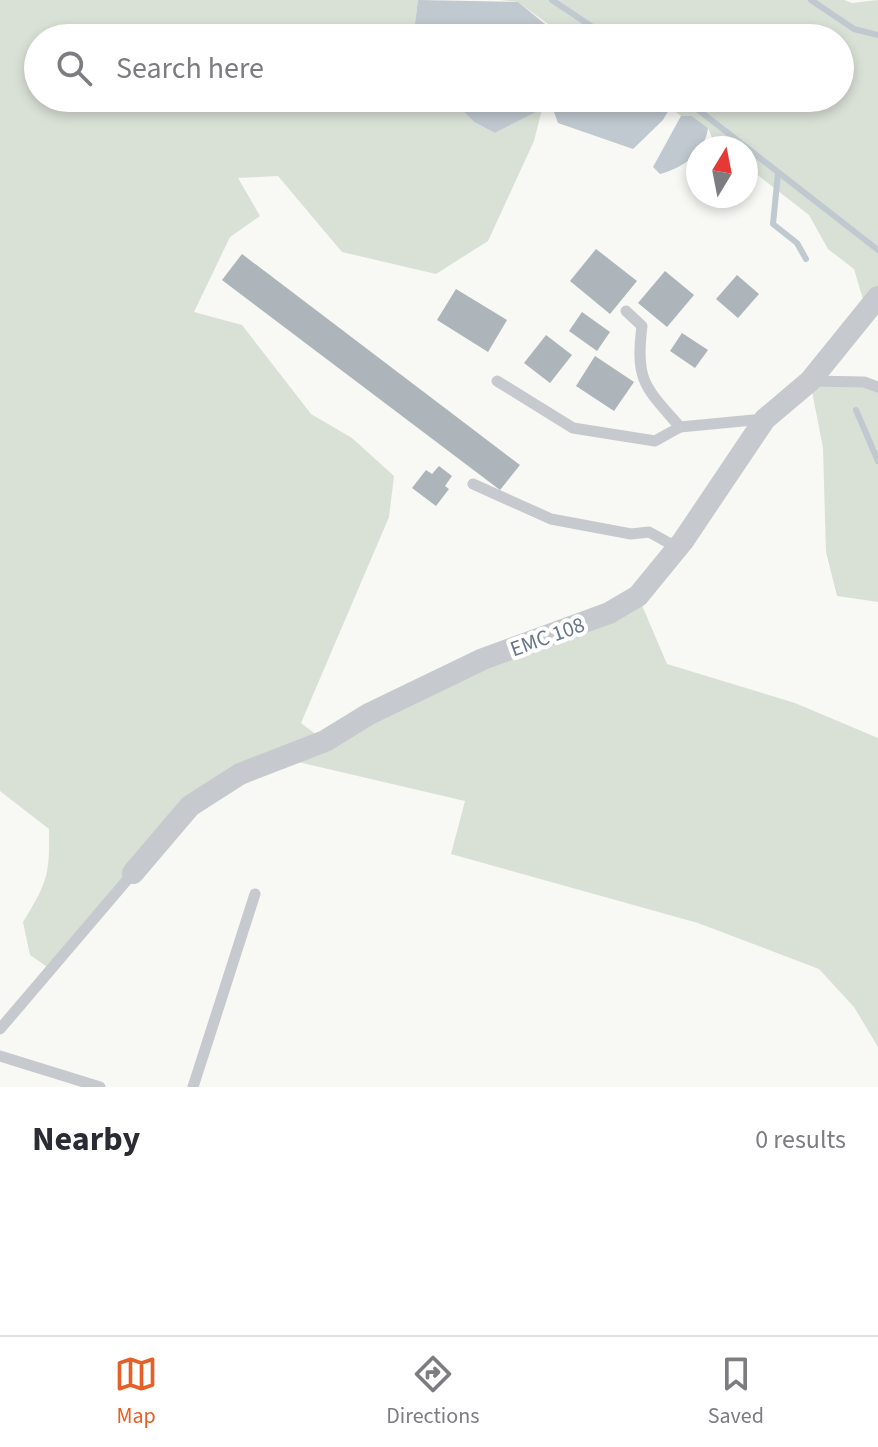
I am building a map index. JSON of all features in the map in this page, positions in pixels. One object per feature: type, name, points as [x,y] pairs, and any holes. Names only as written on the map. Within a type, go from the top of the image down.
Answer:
[{"type":"street","name":"EMC 108","points":[[133,873],[190,806],[240,774],[325,741],[369,714],[483,659],[609,613],[638,596],[678,548],[765,419],[810,381],[878,297]]},
{"type":"lane","points":[[626,311],[642,326],[639,354],[644,385],[680,427]]},
{"type":"lane","points":[[497,381],[573,428],[655,441],[680,427],[765,419]]},
{"type":"lane","points":[[810,381],[864,382],[878,387]]},
{"type":"lane","points":[[473,484],[551,519],[631,534],[649,532],[678,548]]},
{"type":"lane","points":[[0,1029],[133,873]]},
{"type":"lane","points":[[193,1087],[255,894]]},
{"type":"lane","points":[[0,1056],[100,1087]]},
{"type":"shaded area","points":[[0,0],[418,0],[415,24],[24,24],[24,112],[464,112],[474,122],[495,133],[541,112],[534,141],[488,241],[436,274],[342,252],[278,176],[238,178],[260,216],[230,237],[194,312],[242,325],[311,414],[352,438],[394,476],[389,517],[301,723],[325,741],[638,596],[667,664],[795,703],[878,738],[878,1047],[854,1007],[819,969],[698,923],[451,854],[465,801],[281,758],[190,806],[50,969],[30,955],[23,922],[45,878],[49,829],[0,791]]},
{"type":"shaded area","points":[[418,0],[518,2],[545,24],[415,24]]},
{"type":"shaded area","points":[[500,0],[844,0],[852,3],[878,0],[878,297],[867,313],[854,269],[828,249],[809,215],[758,175],[758,136],[711,136],[708,128],[692,116],[681,116],[676,112],[854,112],[854,24],[548,24],[518,2]]},
{"type":"shaded area","points":[[464,112],[536,112],[495,133],[474,122]]},
{"type":"shaded area","points":[[554,112],[668,112],[633,149],[558,123]]},
{"type":"shaded area","points":[[681,116],[692,116],[708,128],[706,136],[686,136],[686,162],[660,174],[653,167]]},
{"type":"shaded area","points":[[810,381],[878,387],[878,602],[837,596],[826,552],[823,448]]},
{"type":"building","points":[[596,249],[637,281],[610,314],[570,281]]},
{"type":"building","points":[[242,254],[520,465],[500,490],[222,280]]},
{"type":"building","points":[[665,271],[694,295],[667,327],[638,303]]},
{"type":"building","points":[[737,275],[759,294],[738,318],[716,299]]},
{"type":"building","points":[[456,289],[507,320],[488,352],[437,320]]},
{"type":"building","points":[[582,312],[610,332],[597,351],[569,331]]},
{"type":"building","points":[[682,333],[708,350],[695,368],[670,351]]},
{"type":"building","points":[[546,335],[572,355],[550,383],[524,363]]},
{"type":"building","points":[[595,356],[634,382],[614,411],[576,386]]},
{"type":"building","points":[[439,466],[452,476],[445,486],[449,489],[436,506],[412,488],[426,470],[432,474]]},
{"type":"waterway","points":[[552,0],[588,24]]},
{"type":"waterway","points":[[811,0],[847,24]]},
{"type":"waterway","points":[[854,29],[878,35]]},
{"type":"waterway","points":[[701,112],[878,250]]},
{"type":"waterway","points":[[778,173],[773,224],[797,243],[806,259]]},
{"type":"waterway","points":[[856,410],[878,461]]}]
